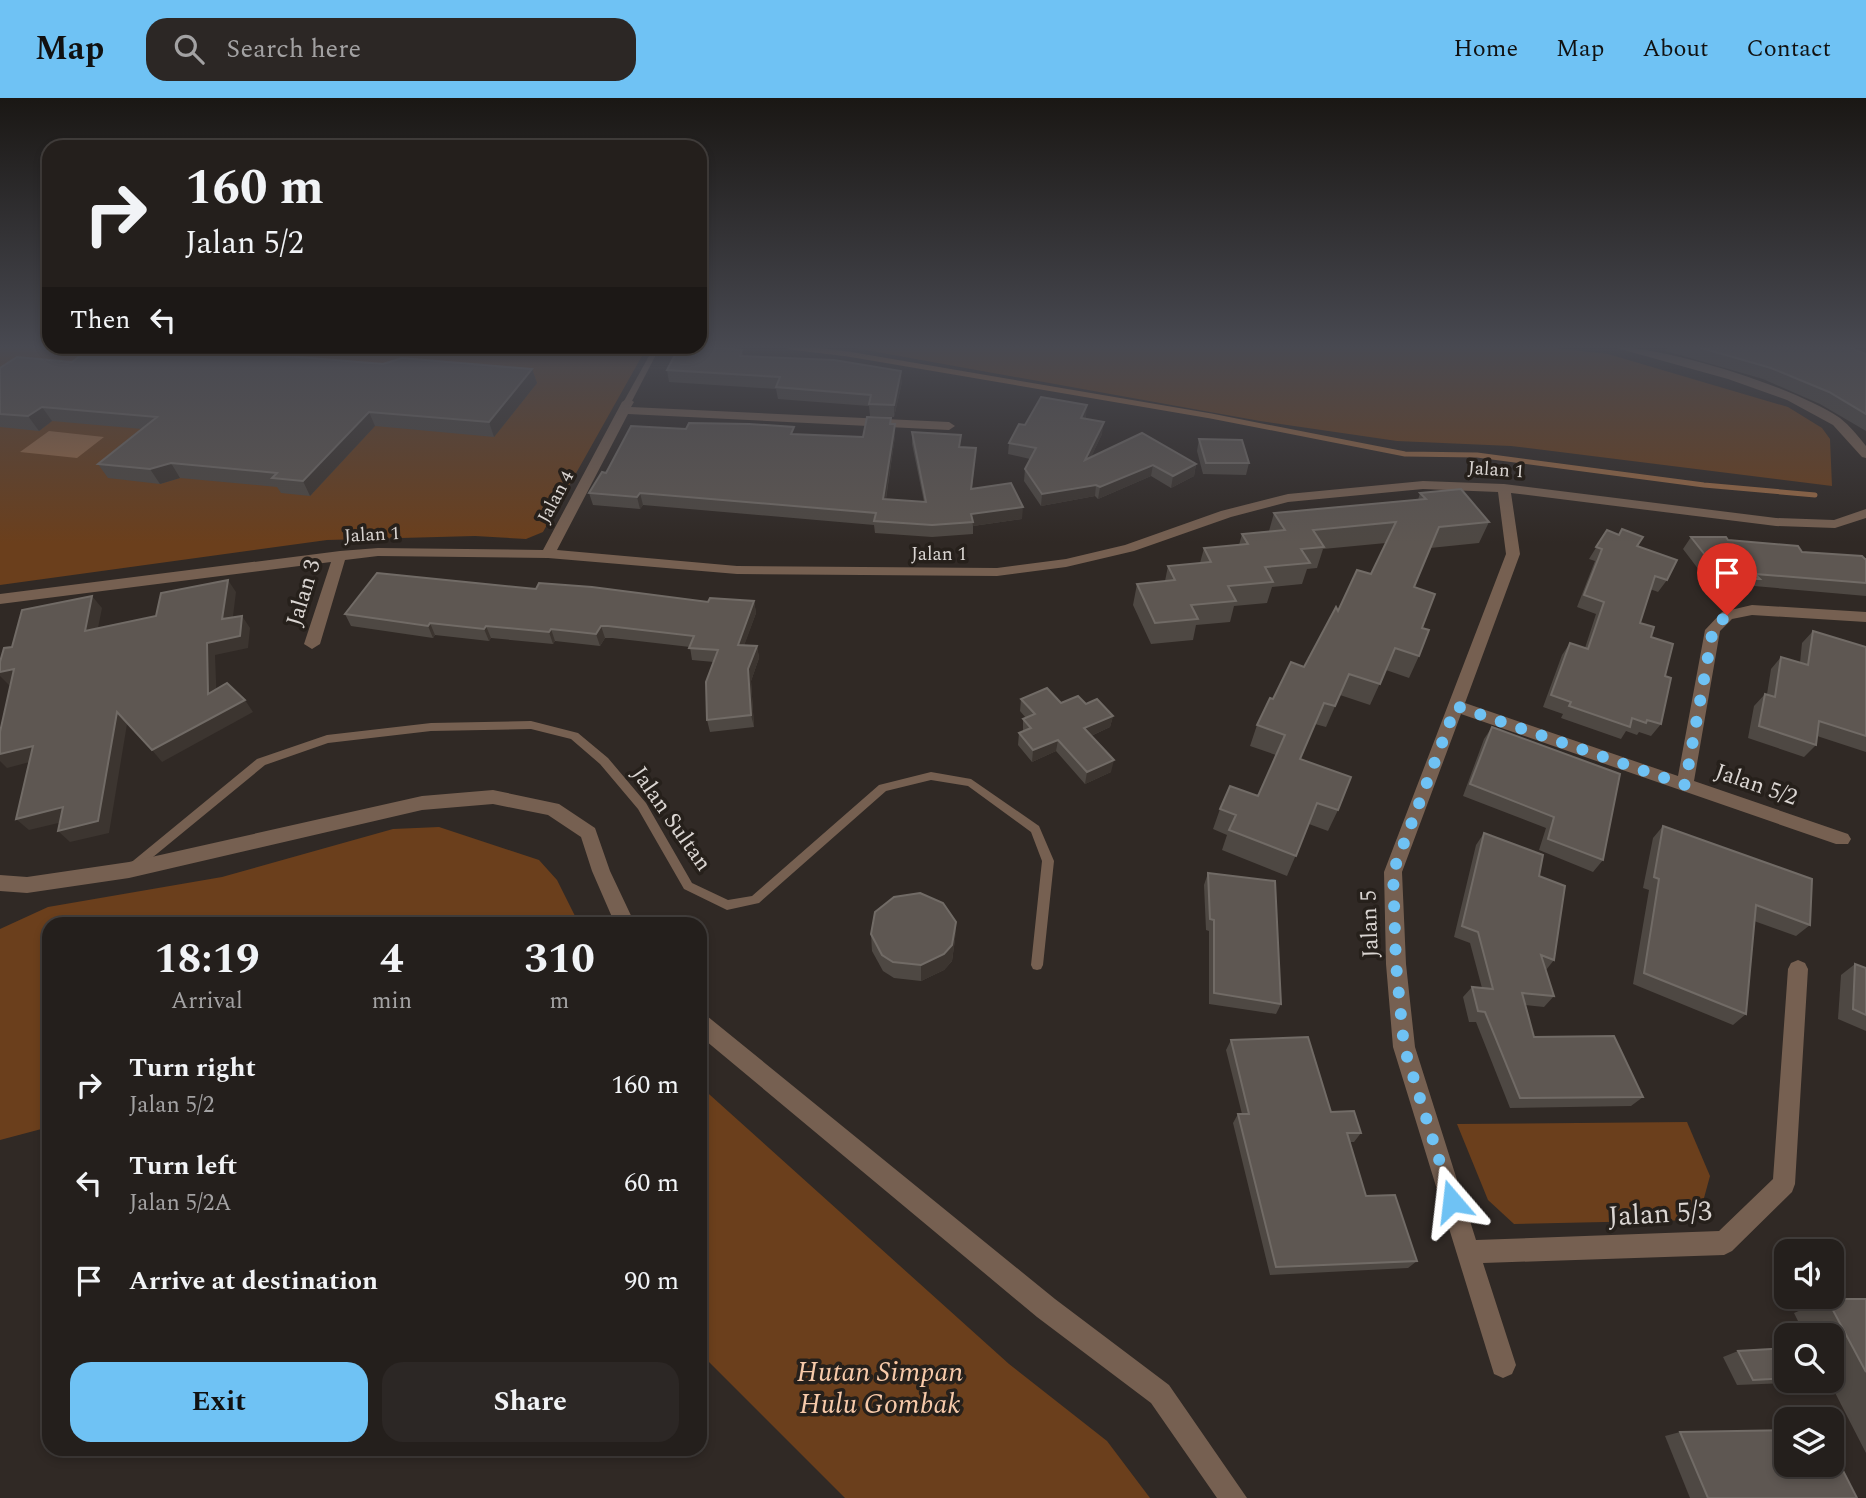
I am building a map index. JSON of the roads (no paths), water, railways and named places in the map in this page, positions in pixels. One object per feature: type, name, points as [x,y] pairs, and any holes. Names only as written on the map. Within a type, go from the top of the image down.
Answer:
[{"type":"street","name":"Jalan 4","points":[[548,554],[623,412]]},
{"type":"street","points":[[728,412],[949,426]]},
{"type":"street","points":[[1821,412],[1838,423],[1866,454]]},
{"type":"street","name":"Jalan 1","points":[[0,599],[340,555],[453,551],[548,554],[737,570],[997,572],[1066,564],[1129,548],[1226,514],[1288,498],[1423,485],[1504,488],[1776,522],[1835,524],[1866,513]]},
{"type":"street","name":"Jalan 5","points":[[1503,1365],[1404,1047],[1396,964],[1393,872],[1513,554],[1504,488]]},
{"type":"street","name":"Jalan 3","points":[[312,644],[340,555]]},
{"type":"street","points":[[1685,785],[1713,629],[1727,615],[1752,610],[1866,617]]},
{"type":"street","name":"Jalan 5/2","points":[[1456,706],[1842,839]]},
{"type":"street","points":[[0,883],[27,885],[130,870],[422,803],[493,797],[553,809],[589,833],[601,871],[622,917]]},
{"type":"street","name":"Jalan 5/3","points":[[1468,1252],[1724,1243],[1784,1185],[1798,969]]},
{"type":"street","points":[[707,1029],[1046,1308],[1160,1394],[1233,1498]]},
{"type":"lane","name":"Jalan Sultan","points":[[130,870],[261,762],[327,739],[432,727],[531,724],[574,736],[604,761],[642,806],[688,886],[727,905],[755,900],[883,788],[931,776],[971,783],[1035,829],[1048,861],[1037,965]]},
{"type":"waterway","points":[[1190,412],[1405,454],[1477,455],[1704,485],[1815,495]]},
{"type":"park label","name":"Hutan Simpan Hulu Gombak","points":[[880,1388]]}]
